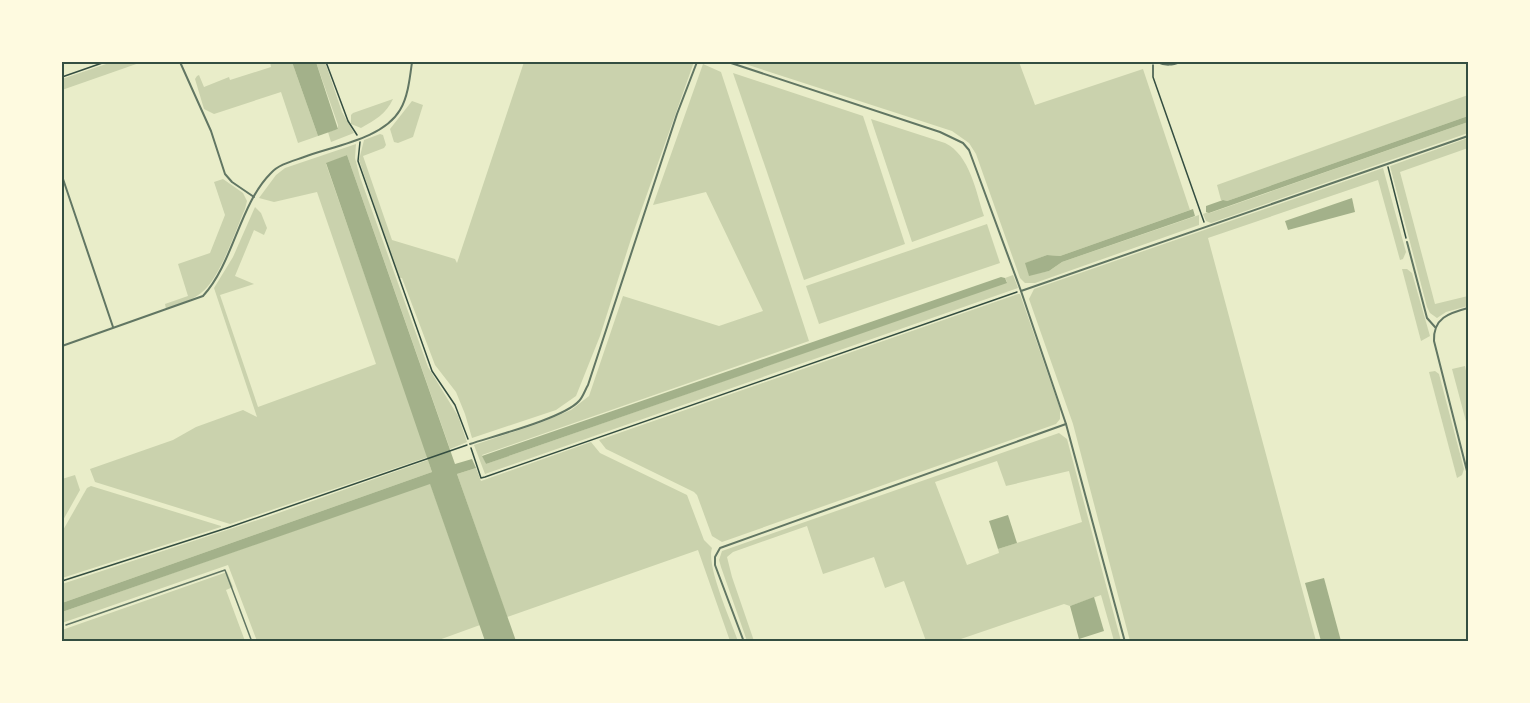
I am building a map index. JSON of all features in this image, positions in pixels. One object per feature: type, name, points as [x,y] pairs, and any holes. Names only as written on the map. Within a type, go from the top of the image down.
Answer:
[{"type":"street","points":[[180,62],[211,131],[225,174],[232,182],[254,197]]},
{"type":"street","points":[[62,346],[202,296],[217,278],[254,197],[273,170],[359,138],[392,122],[402,108],[412,62]]},
{"type":"street","points":[[469,444],[540,422],[573,407],[580,400],[588,385],[678,114],[698,62]]},
{"type":"street","points":[[728,62],[940,132],[963,143],[969,150],[1021,291],[1066,424],[1125,642]]},
{"type":"street","points":[[1156,62],[1163,65],[1180,62]]},
{"type":"street","points":[[1021,291],[1468,136]]},
{"type":"street","points":[[62,176],[113,327]]},
{"type":"street","points":[[1407,242],[1427,318],[1435,327]]},
{"type":"street","points":[[1468,308],[1449,313],[1435,327],[1434,341],[1468,475]]},
{"type":"street","points":[[744,642],[715,565],[715,557],[720,548],[1066,424]]},
{"type":"lane","points":[[66,625],[225,570],[252,642]]},
{"type":"path","points":[[62,77],[105,62]]},
{"type":"path","points":[[326,62],[348,121],[359,138],[358,161],[416,331],[432,371],[455,405],[482,478],[1021,291]]},
{"type":"path","points":[[1156,62],[1153,77],[1206,227]]},
{"type":"path","points":[[1387,164],[1407,242]]},
{"type":"path","points":[[62,581],[230,527],[469,444]]},
{"type":"shaded area","points":[[112,62],[142,62],[62,90],[62,79]]},
{"type":"shaded area","points":[[270,62],[292,62],[318,136],[298,143],[281,92],[214,114],[204,109],[195,79],[197,76],[199,75],[204,87],[229,77],[230,80],[271,67]]},
{"type":"shaded area","points":[[292,62],[316,62],[338,129],[318,136]]},
{"type":"shaded area","points":[[316,62],[325,62],[342,112],[354,133],[331,142],[328,132],[338,129],[338,125]]},
{"type":"shaded area","points":[[524,62],[694,62],[631,239],[600,336],[576,396],[556,410],[472,438],[456,392],[435,365],[402,278],[399,278],[359,160],[364,140],[383,135],[386,145],[384,148],[363,156],[392,240],[455,259],[457,263]]},
{"type":"shaded area","points":[[739,62],[1019,62],[1035,105],[1143,69],[1190,210],[1060,256],[1047,255],[1026,263],[1029,275],[1049,271],[1062,262],[1199,215],[1199,225],[1035,283],[1025,283],[1020,278],[976,154],[969,143],[952,131]]},
{"type":"shaded area","points":[[703,64],[721,72],[809,341],[482,455],[486,464],[1007,282],[1005,278],[1013,275],[1018,288],[485,474],[474,445],[571,410],[589,396],[623,296],[719,326],[763,311],[706,192],[653,205]]},
{"type":"shaded area","points":[[733,73],[863,116],[905,244],[804,280]]},
{"type":"shaded area","points":[[1468,95],[1468,116],[1227,201],[1221,200],[1217,185]]},
{"type":"shaded area","points":[[393,99],[383,113],[361,128],[351,124],[353,113]]},
{"type":"shaded area","points":[[412,101],[423,105],[413,137],[398,143],[394,142],[390,129]]},
{"type":"shaded area","points":[[1468,116],[1468,122],[1209,213],[1206,212],[1206,206],[1223,200],[1227,201]]},
{"type":"shaded area","points":[[871,119],[945,143],[954,149],[961,156],[971,175],[984,216],[912,242]]},
{"type":"shaded area","points":[[1468,122],[1468,133],[1211,223],[1206,221],[1203,214],[1210,213]]},
{"type":"shaded area","points":[[1468,138],[1468,148],[1400,172],[1435,304],[1468,296],[1468,306],[1446,312],[1437,318],[1430,313],[1427,307],[1390,166]]},
{"type":"shaded area","points":[[356,144],[355,158],[360,177],[428,367],[458,416],[467,442],[450,449],[347,155],[326,164],[428,457],[230,524],[95,482],[90,469],[173,440],[196,427],[243,410],[257,417],[214,288],[233,257],[255,207],[261,213],[267,228],[264,235],[254,230],[235,276],[254,284],[220,295],[258,407],[376,364],[317,192],[274,202],[259,198],[276,175],[285,168]]},
{"type":"shaded area","points":[[347,155],[455,464],[472,459],[476,468],[457,474],[516,641],[485,641],[430,484],[62,612],[62,603],[432,472],[326,163]]},
{"type":"shaded area","points":[[1383,168],[1406,252],[1403,259],[1400,260],[1378,180],[1208,238],[1316,641],[1130,641],[1073,424],[1029,299],[1034,289]]},
{"type":"shaded area","points":[[223,179],[243,193],[247,201],[226,254],[214,277],[201,293],[166,309],[165,304],[188,296],[178,264],[210,253],[225,215],[214,182]]},
{"type":"shaded area","points":[[1352,198],[1355,212],[1288,230],[1285,221]]},
{"type":"shaded area","points":[[1193,209],[1195,216],[1062,262],[1049,271],[1029,276],[1025,263],[1047,255],[1060,256]]},
{"type":"shaded area","points":[[987,224],[1000,263],[819,324],[806,286]]},
{"type":"shaded area","points":[[1402,269],[1407,269],[1412,273],[1430,336],[1421,341]]},
{"type":"shaded area","points":[[1001,277],[1005,278],[1007,283],[486,464],[482,456]]},
{"type":"shaded area","points":[[1020,294],[1060,409],[1060,419],[1056,424],[722,542],[712,536],[694,492],[606,449],[599,440]]},
{"type":"shaded area","points":[[1465,366],[1468,380],[1468,429],[1452,369]]},
{"type":"shaded area","points":[[1435,371],[1439,374],[1464,469],[1462,475],[1457,478],[1429,372]]},
{"type":"shaded area","points":[[1059,433],[1067,439],[1121,641],[1114,641],[1101,595],[1070,606],[1064,604],[955,641],[926,641],[904,581],[885,588],[874,557],[823,574],[807,526],[733,552],[727,557],[754,641],[747,641],[719,560],[722,551]],"holes":[[[997,461],[1006,486],[1069,471],[1082,522],[998,549],[999,553],[967,565],[935,482]]]},
{"type":"shaded area","points":[[591,442],[600,453],[687,495],[704,540],[712,548],[711,556],[716,580],[738,641],[730,641],[698,550],[507,617],[457,474],[476,468],[481,481]]},
{"type":"shaded area","points":[[428,460],[432,472],[62,603],[62,584],[270,516]]},
{"type":"shaded area","points":[[75,475],[80,490],[62,522],[62,479]]},
{"type":"shaded area","points":[[430,483],[480,625],[436,641],[257,641],[228,565],[62,623],[62,612]]},
{"type":"shaded area","points":[[91,486],[221,527],[62,578],[62,532],[87,488]]},
{"type":"shaded area","points":[[1008,515],[1017,543],[998,549],[989,521]]},
{"type":"shaded area","points":[[227,572],[233,587],[226,590],[245,641],[62,641],[62,630]]},
{"type":"shaded area","points":[[1324,578],[1341,641],[1321,641],[1305,583]]},
{"type":"shaded area","points":[[1094,597],[1104,631],[1079,639],[1070,606]]}]
